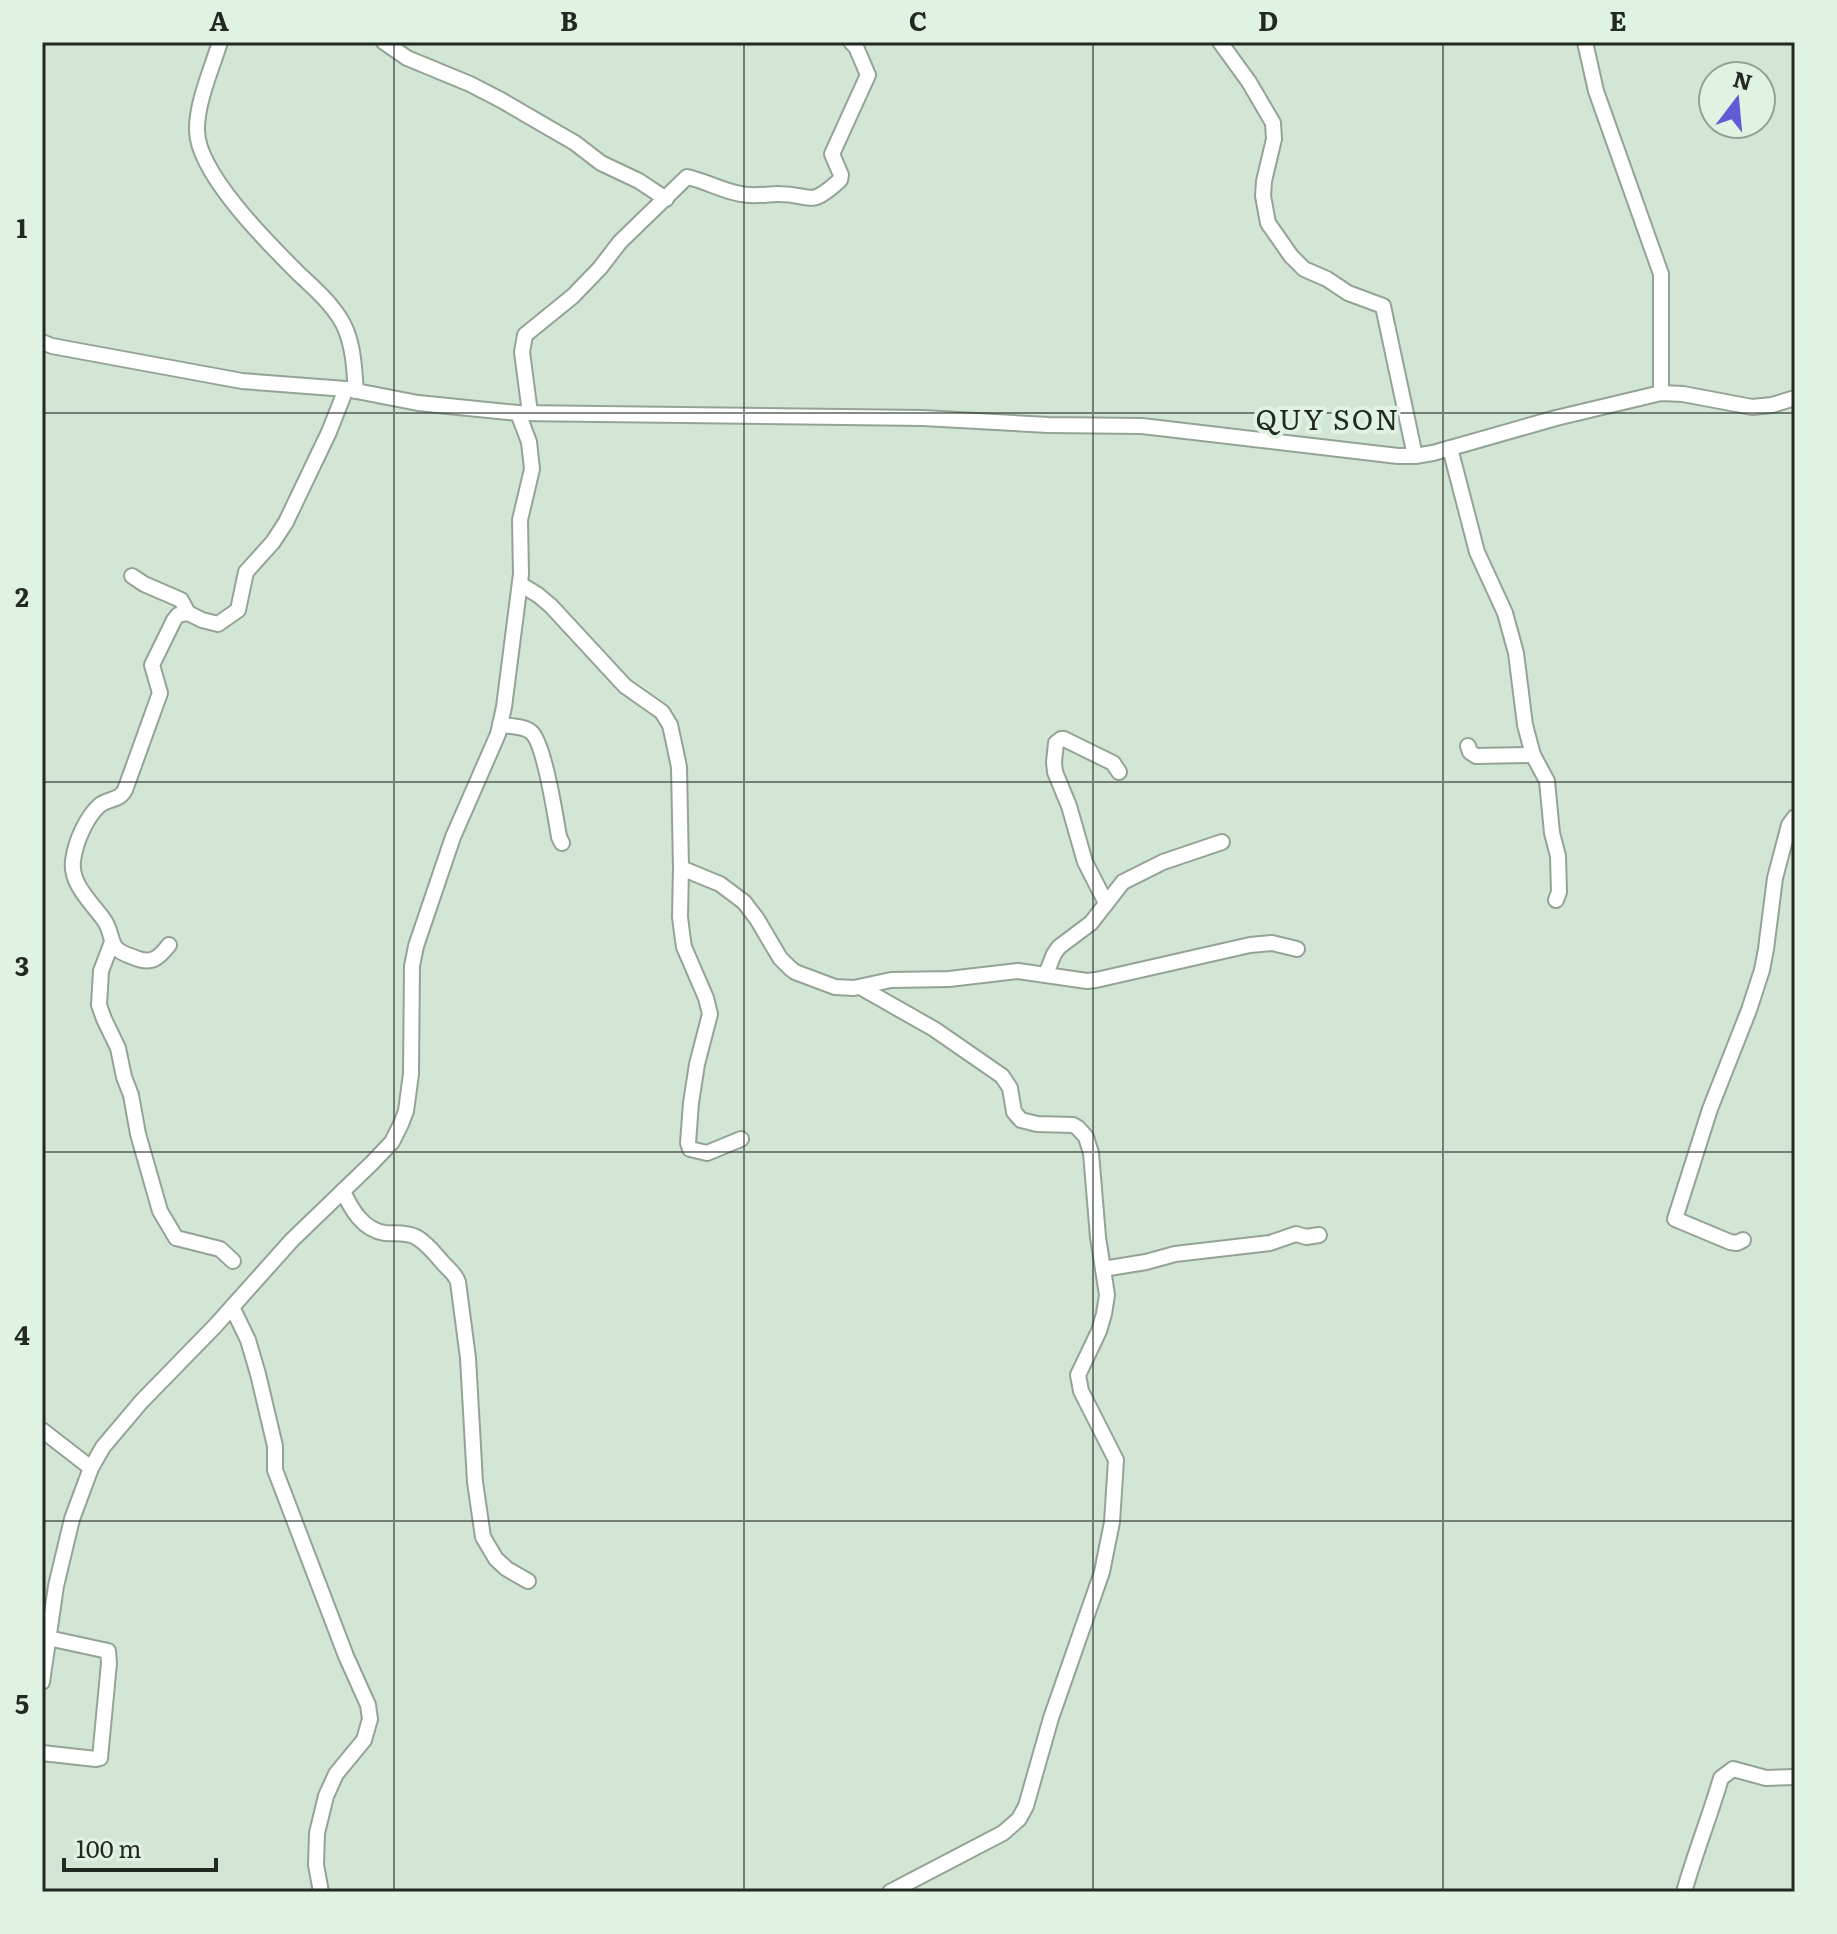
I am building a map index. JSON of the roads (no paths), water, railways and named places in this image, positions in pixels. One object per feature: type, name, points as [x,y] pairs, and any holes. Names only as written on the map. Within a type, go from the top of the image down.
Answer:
[{"type":"street","points":[[132,576],[181,600],[188,613],[211,624],[218,624],[238,610],[246,572],[286,522],[351,390],[353,355],[339,317],[277,252],[226,193],[204,161],[197,131],[199,112],[220,42]]},
{"type":"street","points":[[384,42],[407,58],[501,100],[581,147],[601,163],[639,181],[666,199]]},
{"type":"street","points":[[42,1682],[56,1586],[72,1519],[91,1468],[103,1447],[286,1247],[392,1142],[406,1111],[411,1074],[412,966],[416,946],[453,837],[500,725],[520,584],[520,520],[532,469],[524,413],[522,352],[525,335],[573,296],[620,242],[687,177],[746,195],[781,194],[808,199],[818,198],[838,183],[841,175],[832,154],[868,75],[851,42]]},
{"type":"street","points":[[1220,42],[1273,123],[1274,139],[1263,196],[1268,223],[1304,269],[1348,293],[1383,306],[1415,456]]},
{"type":"street","points":[[1585,42],[1596,91],[1661,274],[1661,393]]},
{"type":"street","points":[[42,342],[242,381],[351,390],[418,403],[524,413],[923,418],[1048,425],[1142,426],[1398,456],[1415,456],[1450,448],[1661,393],[1752,407],[1795,398]]},
{"type":"street","points":[[1450,448],[1477,552],[1505,613],[1516,653],[1525,725],[1533,755],[1547,781],[1552,833],[1558,856],[1559,892],[1556,900]]},
{"type":"street","points":[[520,584],[551,606],[625,686],[662,712],[670,725],[679,767],[680,917],[684,947],[710,1014],[693,1090],[688,1143],[690,1149],[707,1153],[741,1139]]},
{"type":"street","points":[[169,945],[159,957],[148,961],[115,947],[107,924],[79,888],[73,861],[78,841],[94,812],[106,801],[118,798],[125,790],[160,693],[152,665],[174,620],[178,615],[188,613]]},
{"type":"street","points":[[500,725],[525,729],[536,737],[562,843]]},
{"type":"street","points":[[1106,903],[1085,862],[1069,806],[1055,772],[1056,743],[1064,739],[1113,763],[1119,772]]},
{"type":"street","points":[[1468,746],[1476,756],[1533,755]]},
{"type":"street","points":[[1743,1240],[1730,1242],[1675,1219],[1710,1109],[1762,970],[1775,878],[1789,825],[1795,817]]},
{"type":"street","points":[[1046,974],[1059,947],[1091,923],[1123,882],[1163,862],[1222,842]]},
{"type":"street","points":[[681,868],[720,884],[738,896],[757,919],[780,958],[795,972],[845,989],[901,979],[957,979],[1018,971],[1087,981],[1250,945],[1272,943],[1297,949]]},
{"type":"street","points":[[112,942],[101,971],[99,1005],[118,1048],[160,1211],[176,1238],[220,1249],[233,1261]]},
{"type":"street","points":[[860,987],[934,1029],[1002,1076],[1010,1088],[1014,1112],[1021,1120],[1037,1124],[1067,1124],[1082,1132],[1091,1153],[1098,1237],[1107,1295],[1093,1347],[1078,1375],[1081,1391],[1116,1460],[1112,1522],[1102,1572],[1051,1718],[1026,1806],[1019,1819],[1003,1833],[890,1892]]},
{"type":"street","points":[[343,1191],[365,1224],[376,1231],[415,1237],[455,1274],[468,1358],[475,1482],[483,1537],[496,1559],[528,1581]]},
{"type":"street","points":[[1103,1269],[1175,1254],[1270,1243],[1296,1234],[1306,1237],[1319,1235]]},
{"type":"street","points":[[232,1307],[248,1340],[258,1374],[275,1446],[275,1470],[346,1656],[368,1705],[370,1719],[364,1740],[336,1774],[326,1796],[317,1833],[316,1865],[321,1892]]},
{"type":"street","points":[[42,1430],[91,1468]]},
{"type":"street","points":[[42,1753],[99,1759],[109,1663],[108,1651],[48,1638]]},
{"type":"street","points":[[1684,1892],[1725,1773],[1733,1769],[1766,1778],[1795,1777]]},
{"type":"district","name":"QUY SON","points":[[1328,418]]}]
